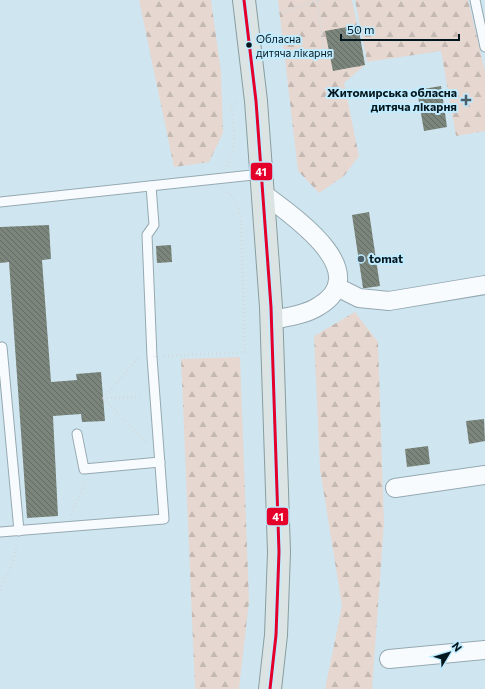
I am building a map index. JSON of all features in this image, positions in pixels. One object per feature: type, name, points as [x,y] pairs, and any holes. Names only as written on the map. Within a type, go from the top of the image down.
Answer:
[{"type":"main road","points":[[244,0],[250,43],[263,184],[272,320],[279,552],[276,635],[270,689]]},
{"type":"street","points":[[263,184],[328,250],[338,270],[337,287],[331,298],[318,307],[304,313],[272,320]]},
{"type":"street","points":[[337,287],[359,298],[389,301],[485,285]]},
{"type":"street","points":[[395,488],[485,475]]},
{"type":"street","points":[[389,659],[485,650]]},
{"type":"lane","points":[[475,0],[485,46]]},
{"type":"lane","points":[[0,202],[151,186],[263,184]]},
{"type":"lane","points":[[0,532],[164,519],[155,397],[147,235],[154,225],[151,186]]},
{"type":"lane","points":[[2,346],[20,531]]},
{"type":"lane","points":[[77,434],[84,469],[160,459]]},
{"type":"path","points":[[278,13],[318,1],[324,49],[329,48]]},
{"type":"path","points":[[225,167],[235,148],[231,104],[236,103]]},
{"type":"path","points":[[159,356],[245,352],[241,222],[239,208],[235,199],[224,189]]},
{"type":"path","points":[[103,398],[139,358]]},
{"type":"path","points":[[103,398],[155,397]]},
{"type":"path","points":[[103,398],[160,459]]},
{"type":"path","points":[[65,528],[92,468]]},
{"type":"path","points":[[0,590],[12,564],[20,531]]},
{"type":"green space","points":[[139,0],[211,0],[221,72],[223,133],[209,162],[174,167]]},
{"type":"green space","points":[[278,0],[352,0],[365,65],[344,83],[359,156],[344,176],[319,193],[298,171]]},
{"type":"green space","name":"Житомирська обласна дитяча лікарня","points":[[355,0],[468,0],[485,71],[485,131],[456,136],[441,51],[367,62]]},
{"type":"green space","points":[[355,312],[378,342],[384,523],[372,689],[325,689],[342,606],[320,469],[314,336]]},
{"type":"green space","points":[[240,357],[249,601],[239,689],[195,689],[181,359]]},
{"type":"building","points":[[358,25],[365,65],[333,71],[325,31]]},
{"type":"building","points":[[441,86],[447,127],[424,131],[417,90]]},
{"type":"building","points":[[369,212],[380,286],[363,288],[352,215]]},
{"type":"building","points":[[49,225],[51,259],[42,260],[51,382],[77,380],[76,374],[101,372],[105,421],[82,422],[81,414],[53,416],[58,516],[27,518],[9,262],[0,263],[0,227]]},
{"type":"building","points":[[171,245],[172,262],[157,263],[156,246]]},
{"type":"building","points":[[484,419],[485,441],[469,444],[466,421]]},
{"type":"building","points":[[428,446],[430,464],[407,467],[405,449]]},
{"type":"transit line","name":"41","points":[[244,0],[256,101],[271,307],[279,552],[276,635],[270,689]]},
{"type":"place","name":"Обласна дитяча лікарня","points":[[249,45]]},
{"type":"place","name":"Житомирська обласна дитяча лікарня","points":[[466,100]]},
{"type":"place","name":"tomat","points":[[361,259]]}]
